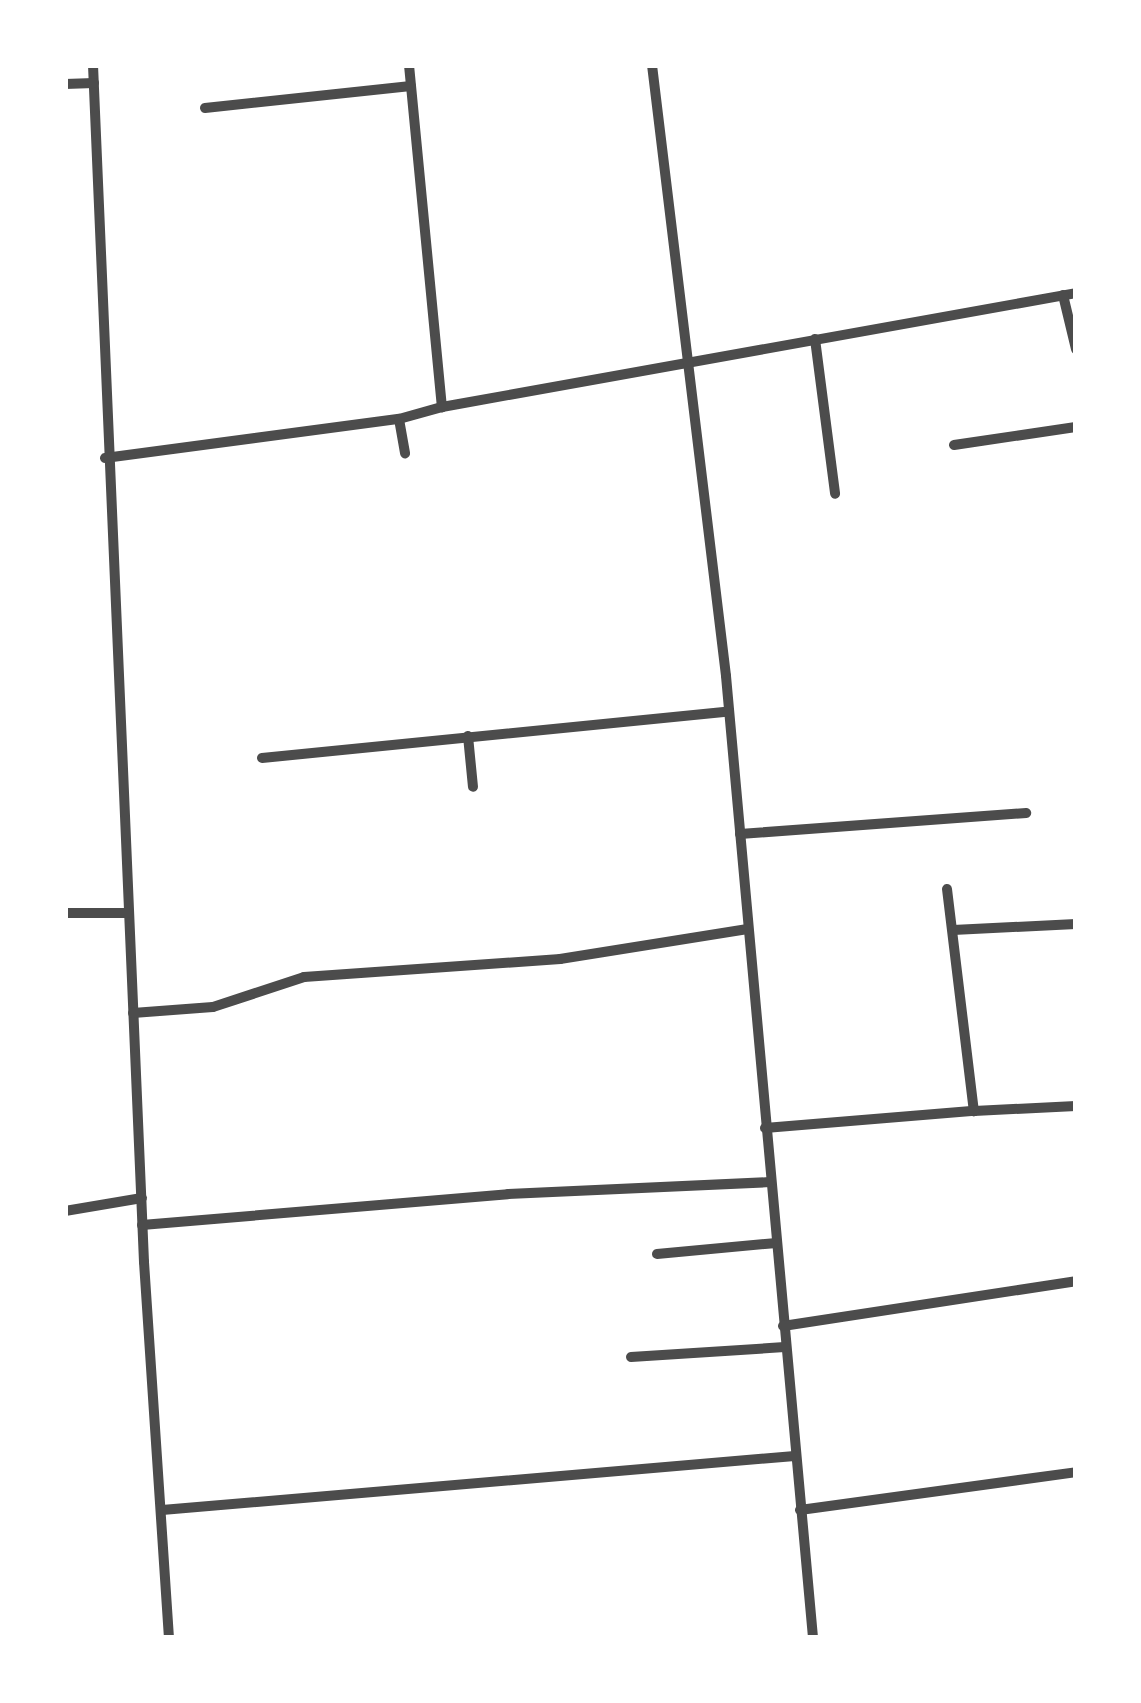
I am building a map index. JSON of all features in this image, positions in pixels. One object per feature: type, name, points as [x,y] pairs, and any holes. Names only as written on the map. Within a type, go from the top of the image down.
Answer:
[{"type":"street","points":[[93,65],[105,458],[142,1226],[169,1638]]},
{"type":"street","points":[[410,65],[442,407]]},
{"type":"street","points":[[652,65],[729,711],[812,1638]]},
{"type":"street","points":[[65,84],[94,84]]},
{"type":"street","points":[[205,108],[412,86]]},
{"type":"street","points":[[105,458],[400,418],[442,407],[1070,294],[1076,349]]},
{"type":"street","points":[[815,339],[835,494]]},
{"type":"street","points":[[400,418],[405,453]]},
{"type":"street","points":[[954,445],[1076,426]]},
{"type":"street","points":[[262,758],[729,711]]},
{"type":"street","points":[[468,736],[473,787]]},
{"type":"street","points":[[740,834],[1026,813]]},
{"type":"street","points":[[947,889],[974,1111]]},
{"type":"street","points":[[65,914],[128,912]]},
{"type":"street","points":[[954,930],[1076,924]]},
{"type":"street","points":[[133,1013],[213,1007],[304,976],[560,958],[748,929]]},
{"type":"street","points":[[766,1128],[1076,1106]]},
{"type":"street","points":[[142,1226],[508,1194],[770,1182]]},
{"type":"street","points":[[65,1211],[142,1198]]},
{"type":"street","points":[[658,1254],[776,1243]]},
{"type":"street","points":[[784,1326],[1076,1281]]},
{"type":"street","points":[[630,1357],[785,1347]]},
{"type":"street","points":[[162,1510],[795,1456]]},
{"type":"street","points":[[800,1510],[1076,1472]]}]
